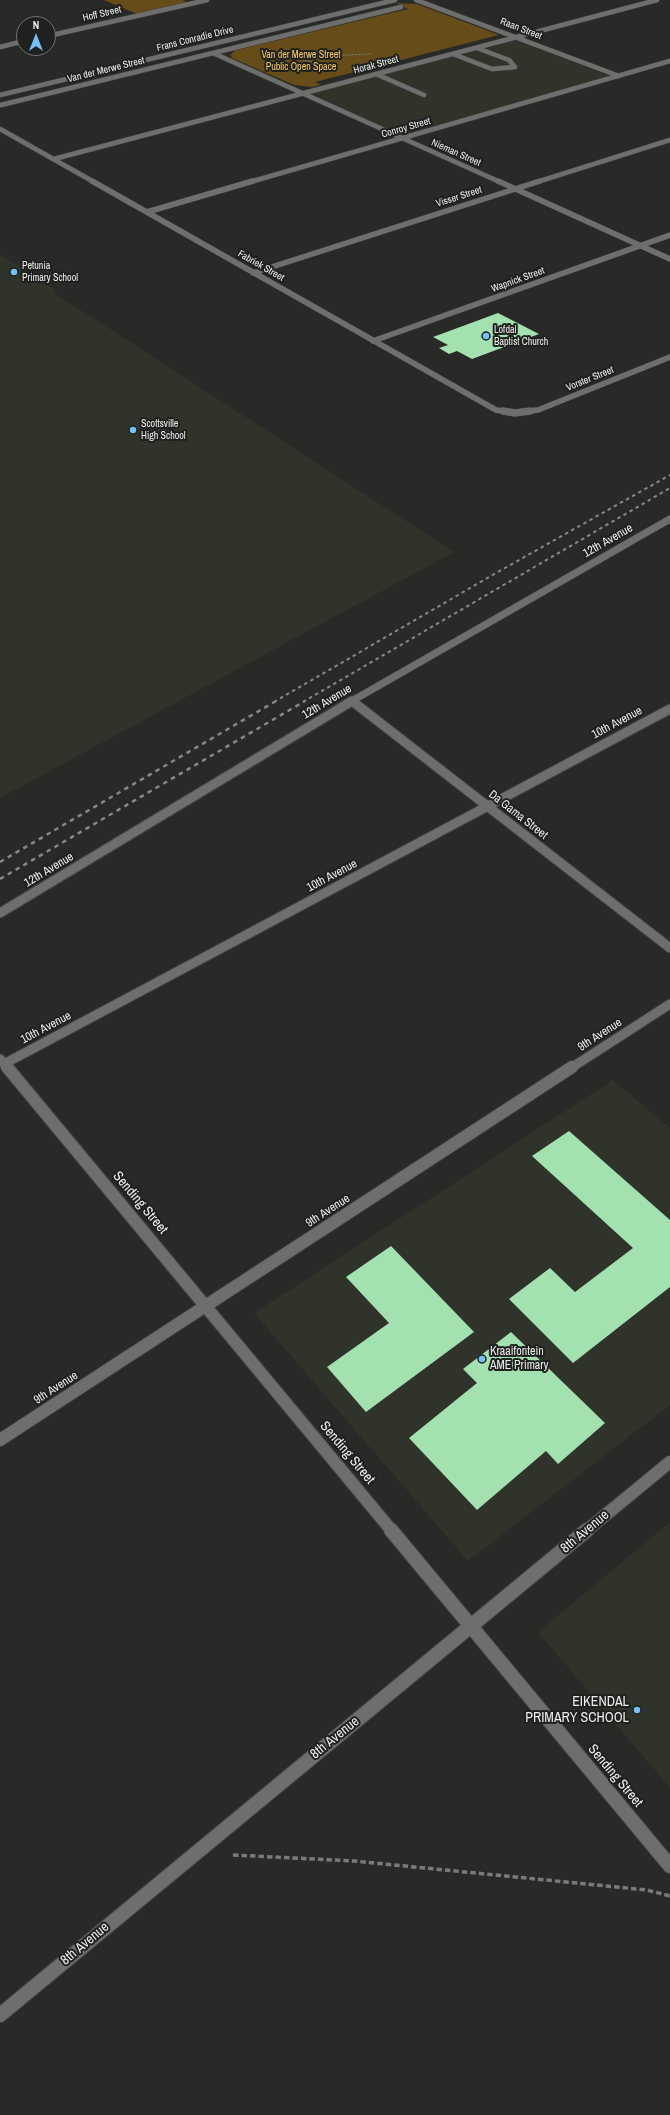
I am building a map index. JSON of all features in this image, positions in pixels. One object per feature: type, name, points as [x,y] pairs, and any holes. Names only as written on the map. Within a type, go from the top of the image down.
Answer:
[{"type":"street","name":"Hoff Street","points":[[56,34],[207,0]]},
{"type":"street","name":"Frans Conradie Drive","points":[[0,95],[395,0]]},
{"type":"street","name":"Raan Street","points":[[416,0],[619,76]]},
{"type":"street","name":"Horak Street","points":[[54,159],[657,0]]},
{"type":"street","name":"Van der Merwe Street","points":[[1,105],[401,7]]},
{"type":"street","points":[[0,47],[16,43]]},
{"type":"street","points":[[452,54],[492,69],[508,69],[514,67],[515,65],[509,60],[477,48]]},
{"type":"street","name":"Nieman Street","points":[[213,53],[670,260]]},
{"type":"street","name":"Conroy Street","points":[[147,212],[670,61]]},
{"type":"street","points":[[376,74],[424,95]]},
{"type":"street","name":"Fabriek Street","points":[[0,128],[487,406],[515,413]]},
{"type":"street","name":"Visser Street","points":[[253,273],[670,140]]},
{"type":"street","name":"Wapnick Street","points":[[373,341],[670,236]]},
{"type":"street","name":"Vorster Street","points":[[515,413],[538,410],[670,357]]},
{"type":"street","name":"12th Avenue","points":[[0,913],[352,701],[670,519]]},
{"type":"street","name":"Da Gama Street","points":[[352,701],[670,948]]},
{"type":"street","name":"10th Avenue","points":[[2,1061],[670,709]]},
{"type":"street","name":"9th Avenue","points":[[0,1440],[670,1004]]},
{"type":"street","name":"Sending Street","points":[[2,1061],[670,1866]]},
{"type":"street","name":"8th Avenue","points":[[0,2015],[670,1462]]},
{"type":"path","points":[[280,56],[295,56],[333,66]]},
{"type":"path","points":[[196,1853],[354,1861],[647,1890],[670,1896]]},
{"type":"shaded area","points":[[516,38],[619,76],[402,138],[303,94]]},
{"type":"shaded area","name":"Scottsville High School","points":[[0,254],[56,290],[53,292],[454,552],[0,798]]},
{"type":"shaded area","name":"Kraaifontein AME Primary","points":[[613,1080],[670,1128],[670,1405],[468,1561],[254,1313]]},
{"type":"shaded area","name":"EIKENDAL PRIMARY SCHOOL","points":[[670,1522],[670,1788],[538,1632]]},
{"type":"green space","points":[[104,0],[182,0],[187,2],[137,14]]},
{"type":"green space","name":"Van der Merwe Street Public Open Space","points":[[396,3],[417,4],[499,35],[315,82],[321,85],[312,87],[294,85],[232,58],[230,55],[236,50],[408,9]]},
{"type":"building","name":"Lofdal Baptist Church","points":[[498,313],[539,334],[472,359],[457,351],[449,354],[439,348],[448,345],[433,337]]},
{"type":"building","points":[[569,1131],[670,1220],[670,1287],[573,1363],[509,1299],[550,1268],[575,1292],[633,1248],[532,1156]]},
{"type":"building","points":[[391,1246],[474,1332],[366,1412],[327,1367],[389,1323],[346,1277]]},
{"type":"building","points":[[511,1332],[605,1423],[558,1464],[546,1451],[477,1510],[409,1438],[477,1383],[463,1369]]},
{"type":"railway","points":[[274,702],[496,573],[670,475]]},
{"type":"railway","points":[[303,702],[670,488]]},
{"type":"railway","points":[[0,862],[276,701]]},
{"type":"railway","points":[[0,879],[305,701]]},
{"type":"place","name":"Petunia Primary School","points":[[14,272]]},
{"type":"place","name":"Lofdal Baptist Church","points":[[486,336]]},
{"type":"place","name":"Scottsville High School","points":[[133,430]]},
{"type":"place","name":"Kraaifontein AME Primary","points":[[482,1359]]},
{"type":"place","name":"EIKENDAL PRIMARY SCHOOL","points":[[637,1710]]}]
